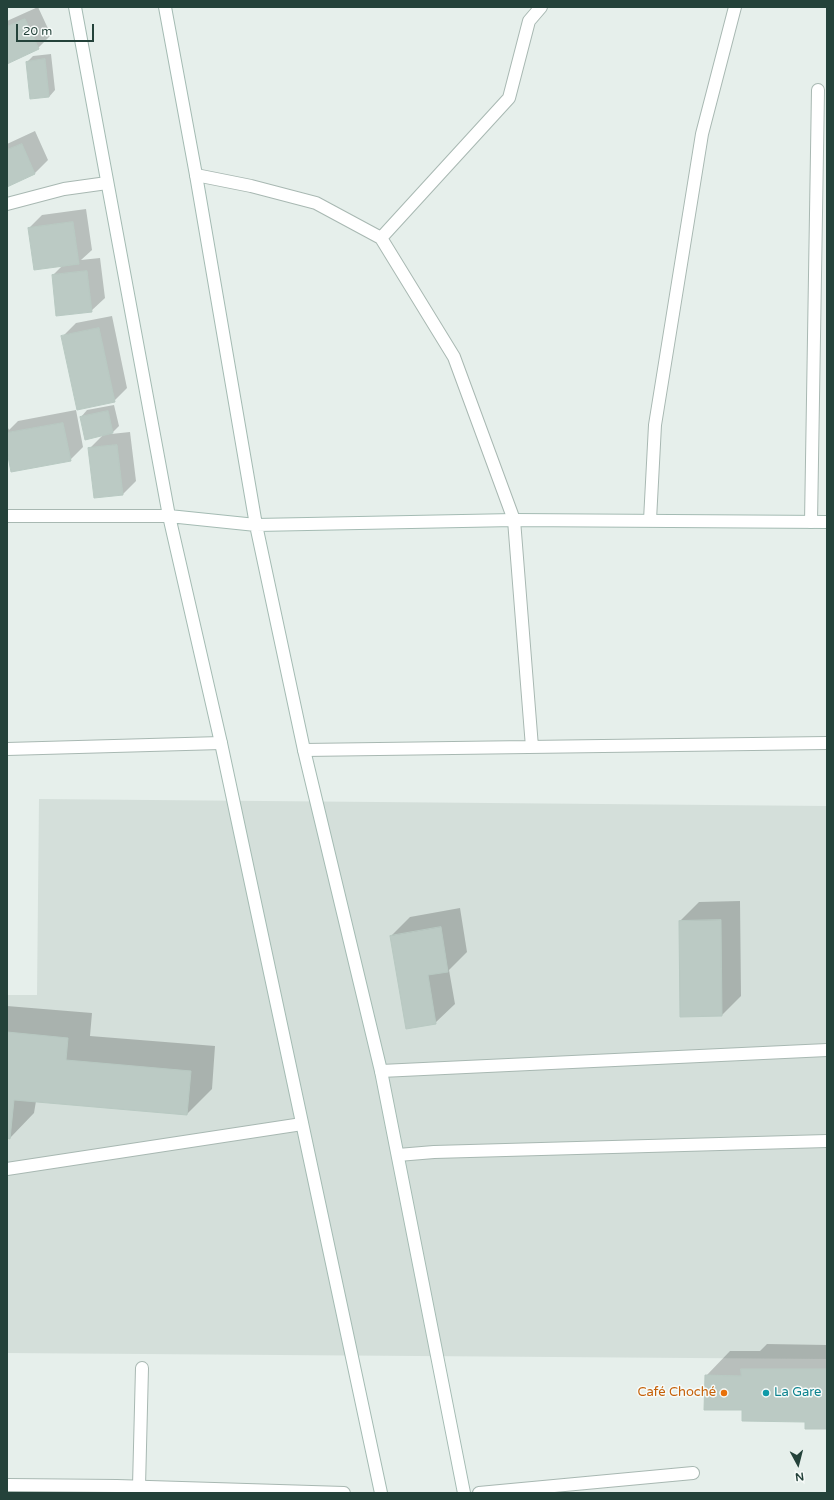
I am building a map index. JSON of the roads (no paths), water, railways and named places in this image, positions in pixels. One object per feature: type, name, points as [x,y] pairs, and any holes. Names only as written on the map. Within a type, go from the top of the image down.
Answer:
[{"type":"street","points":[[75,7],[169,516],[221,744],[381,1493]]},
{"type":"street","points":[[165,7],[196,175],[256,525],[304,750],[381,1071],[464,1493]]},
{"type":"street","points":[[381,238],[510,98],[529,21],[541,7]]},
{"type":"street","points":[[650,520],[655,425],[702,134],[735,7]]},
{"type":"street","points":[[811,522],[818,90]]},
{"type":"street","points":[[196,175],[250,186],[316,203],[381,238],[454,357],[514,520],[532,747]]},
{"type":"street","points":[[7,204],[64,189],[107,183]]},
{"type":"street","points":[[7,516],[169,516],[256,525],[514,520],[827,522]]},
{"type":"street","points":[[304,750],[827,743]]},
{"type":"street","points":[[7,749],[221,744]]},
{"type":"street","points":[[381,1071],[827,1050]]},
{"type":"street","points":[[7,1169],[302,1124]]},
{"type":"street","points":[[398,1155],[434,1152],[827,1141]]},
{"type":"street","points":[[139,1486],[142,1368]]},
{"type":"street","points":[[479,1493],[693,1473]]},
{"type":"street","points":[[11,1488],[139,1486],[344,1493]]},
{"type":"place","name":"Café Choché","points":[[724,1393]]},
{"type":"place","name":"La Gare","points":[[766,1393]]}]
